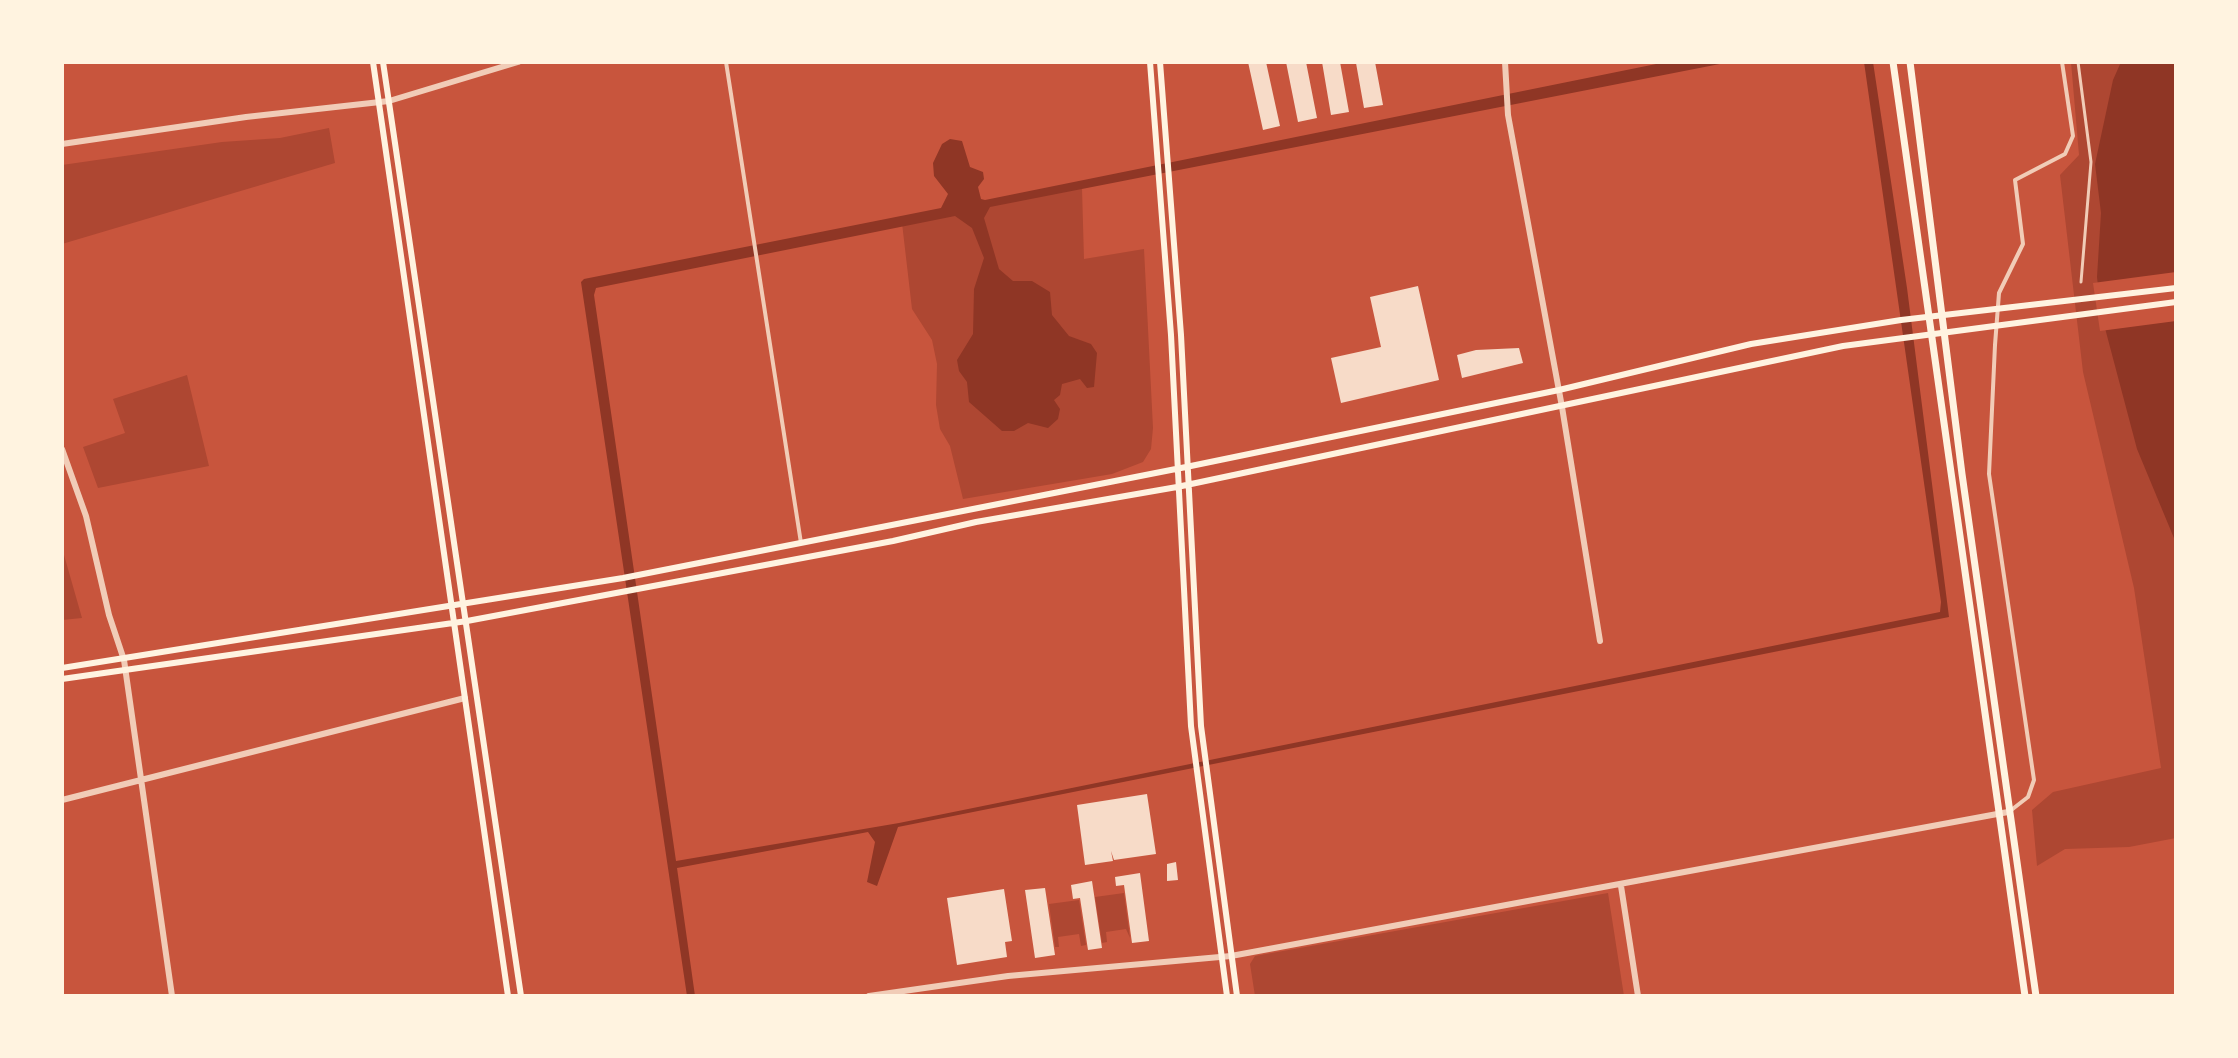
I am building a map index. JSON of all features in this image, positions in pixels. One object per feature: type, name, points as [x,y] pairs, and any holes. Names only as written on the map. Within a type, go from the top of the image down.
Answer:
[{"type":"main road","points":[[373,62],[508,996]]},
{"type":"main road","points":[[383,62],[521,996]]},
{"type":"main road","points":[[1150,62],[1162,203],[1194,761],[1227,996]]},
{"type":"main road","points":[[1160,62],[1172,202],[1205,771],[1237,996]]},
{"type":"main road","points":[[1893,62],[2025,996]]},
{"type":"main road","points":[[1910,62],[2008,812],[2036,996]]},
{"type":"main road","points":[[62,668],[623,578],[1559,390],[1751,344],[1901,320],[2176,288]]},
{"type":"main road","points":[[62,679],[467,621],[893,541],[976,522],[1177,487],[1813,352],[2176,302]]},
{"type":"street","points":[[62,144],[246,117],[379,103],[518,62]]},
{"type":"street","points":[[726,62],[801,543]]},
{"type":"street","points":[[1505,62],[1505,91],[1600,641]]},
{"type":"street","points":[[869,996],[951,984],[1231,956],[2008,812],[2028,797],[2034,780],[1989,474],[1999,293],[2022,252],[2015,180],[2065,154],[2073,136],[2062,62]]},
{"type":"street","points":[[2078,62],[2091,162],[2081,282]]},
{"type":"street","points":[[62,449],[86,516],[109,615],[124,660],[172,996]]},
{"type":"street","points":[[62,800],[139,778],[465,698]]},
{"type":"street","points":[[1621,886],[1638,996]]},
{"type":"street","points":[[951,984],[953,996]]},
{"type":"shaded area","points":[[1666,62],[1730,62],[990,207],[984,218],[999,269],[1013,281],[1032,281],[1050,292],[1052,315],[1069,336],[1091,344],[1097,353],[1094,387],[1087,388],[1080,379],[1062,384],[1060,395],[1054,400],[1060,409],[1058,419],[1048,428],[1028,423],[1014,431],[1002,431],[969,402],[967,382],[959,371],[957,360],[973,334],[974,289],[984,258],[972,228],[955,216],[596,288],[594,295],[676,861],[899,823],[1940,612],[1864,62],[1873,62],[1907,288],[1949,617],[898,827],[877,886],[867,882],[875,842],[868,832],[677,868],[695,996],[687,996],[581,282],[584,279],[941,208],[948,194],[934,176],[933,163],[942,144],[950,139],[962,141],[970,167],[983,172],[984,179],[978,187],[981,199],[985,200]]},
{"type":"shaded area","points":[[2071,62],[2176,62],[2176,838],[2129,847],[2065,849],[2037,866],[2032,810],[2053,792],[2161,768],[2134,588],[2083,372],[2060,175],[2079,155]]},
{"type":"shaded area","points":[[2121,62],[2176,62],[2176,543],[2137,449],[2101,313],[2097,277],[2101,213],[2095,164],[2113,80]]},
{"type":"shaded area","points":[[329,128],[335,163],[62,244],[62,165],[222,142],[280,138]]},
{"type":"shaded area","points":[[1082,188],[1084,259],[1144,249],[1153,428],[1151,449],[1143,462],[1112,474],[963,499],[950,446],[940,429],[936,405],[937,364],[932,340],[912,309],[902,223]]},
{"type":"shaded area","points":[[187,375],[209,466],[98,488],[83,447],[125,433],[113,399]]},
{"type":"shaded area","points":[[62,548],[82,618],[62,620]]},
{"type":"shaded area","points":[[1124,893],[1130,938],[1126,929],[1106,932],[1107,942],[1102,943],[1095,897]]},
{"type":"shaded area","points":[[1608,893],[1624,996],[1255,996],[1250,964],[1255,956]]},
{"type":"shaded area","points":[[1079,900],[1086,945],[1081,946],[1079,934],[1058,937],[1059,947],[1055,947],[1049,904]]},
{"type":"pier","points":[[2176,272],[2176,321],[2100,331],[2093,283]]},
{"type":"building","points":[[1248,62],[1266,62],[1280,126],[1263,130]]},
{"type":"building","points":[[1286,62],[1306,62],[1317,118],[1298,122]]},
{"type":"building","points":[[1322,62],[1340,62],[1349,112],[1331,115]]},
{"type":"building","points":[[1375,62],[1383,105],[1364,108],[1356,63]]},
{"type":"building","points":[[1418,286],[1439,380],[1341,403],[1331,358],[1381,347],[1370,297]]},
{"type":"building","points":[[1519,348],[1523,363],[1462,378],[1457,355],[1476,350]]},
{"type":"building","points":[[1147,794],[1156,854],[1114,860],[1111,851],[1113,861],[1085,865],[1077,805]]},
{"type":"building","points":[[1176,862],[1178,880],[1167,881],[1167,864]]},
{"type":"building","points":[[1140,873],[1149,941],[1132,943],[1124,885],[1116,886],[1115,877]]},
{"type":"building","points":[[1092,881],[1102,948],[1088,950],[1080,898],[1073,899],[1071,885]]},
{"type":"building","points":[[1045,888],[1055,955],[1035,958],[1025,890]]},
{"type":"building","points":[[1004,889],[1012,941],[1005,942],[1007,957],[957,965],[947,898]]}]
